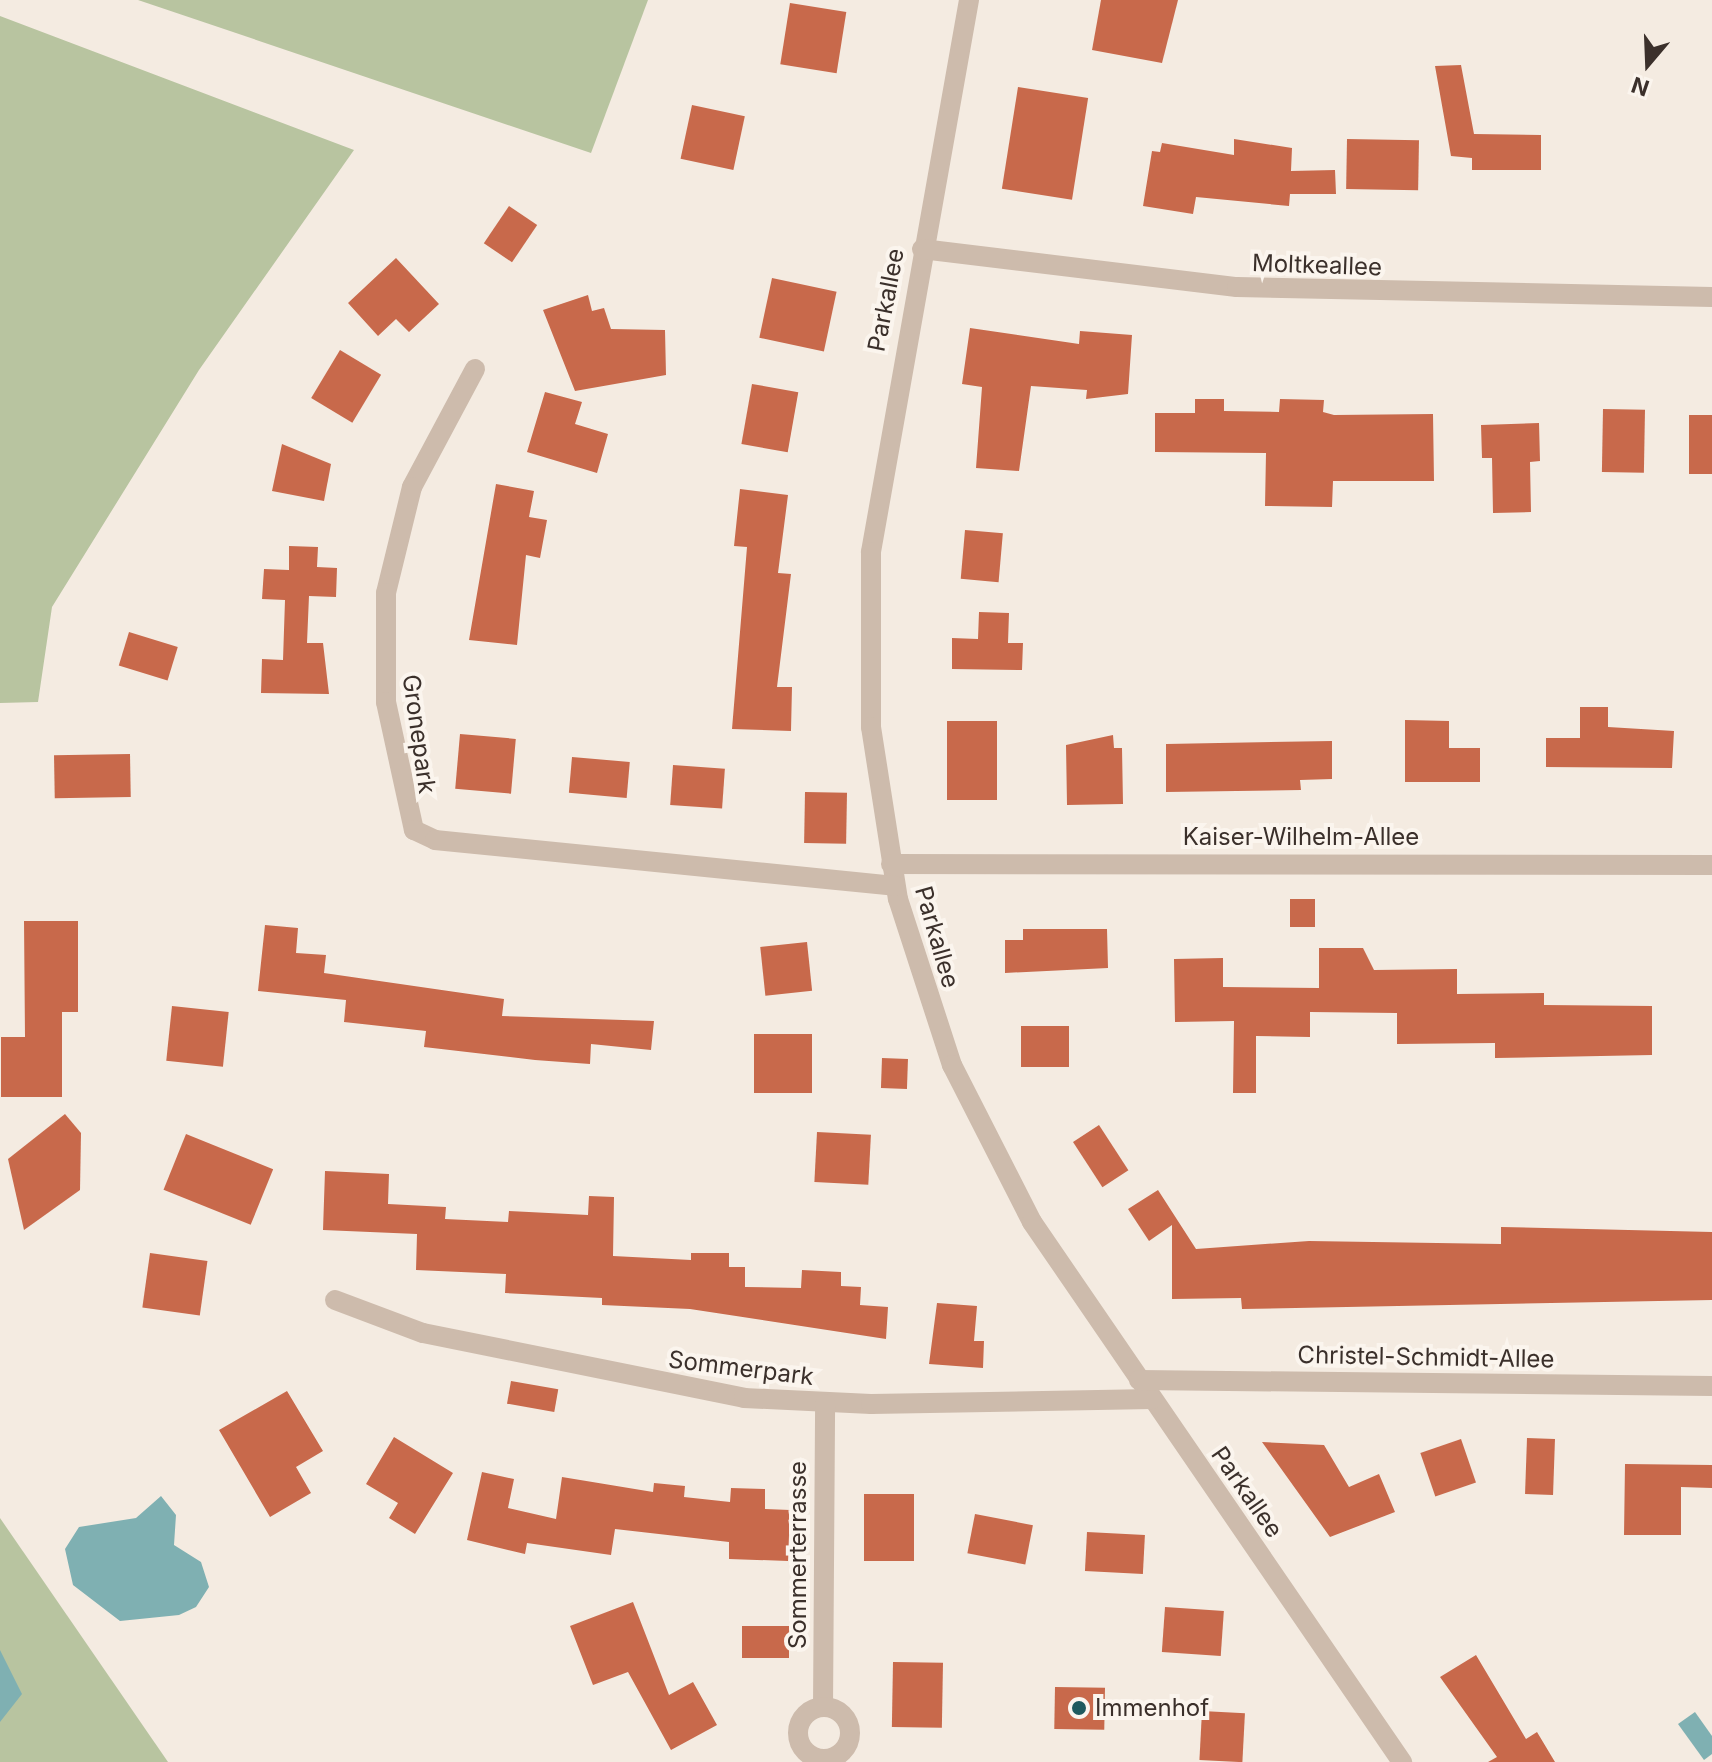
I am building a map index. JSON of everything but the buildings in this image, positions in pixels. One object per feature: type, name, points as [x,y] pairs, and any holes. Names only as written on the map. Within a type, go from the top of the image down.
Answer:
[{"type":"street","name":"Parkallee","points":[[969,0],[877,494],[868,611],[871,727],[895,886],[931,1011],[976,1118],[1032,1222],[1402,1762]]},
{"type":"street","name":"Moltkeallee","points":[[922,249],[1237,287],[1712,297]]},
{"type":"street","name":"Gronepark","points":[[475,369],[412,487],[386,593],[386,702],[414,830],[435,840],[895,886]]},
{"type":"street","name":"Kaiser-Wilhelm-Allee","points":[[891,864],[1712,865]]},
{"type":"street","name":"Sommerpark","points":[[335,1300],[423,1333],[648,1383],[825,1404],[1152,1399]]},
{"type":"street","name":"Christel-Schmidt-Allee","points":[[1139,1380],[1712,1386]]},
{"type":"street","name":"Sommerterrasse","points":[[823,1707],[825,1404]]},
{"type":"green space","points":[[138,0],[648,0],[591,153]]},
{"type":"green space","points":[[0,16],[354,150],[199,370],[52,607],[38,702],[0,703]]},
{"type":"green space","points":[[0,1518],[168,1762],[0,1762]]},
{"type":"water","points":[[161,1496],[176,1515],[174,1545],[201,1562],[209,1587],[196,1607],[179,1615],[120,1621],[73,1585],[65,1549],[79,1527],[136,1518]]},
{"type":"water","points":[[0,1650],[22,1694],[0,1722]]},
{"type":"water","points":[[1695,1712],[1712,1736],[1712,1754],[1704,1760],[1678,1724]]},
{"type":"place","name":"Immenhof","points":[[1079,1708]]}]
